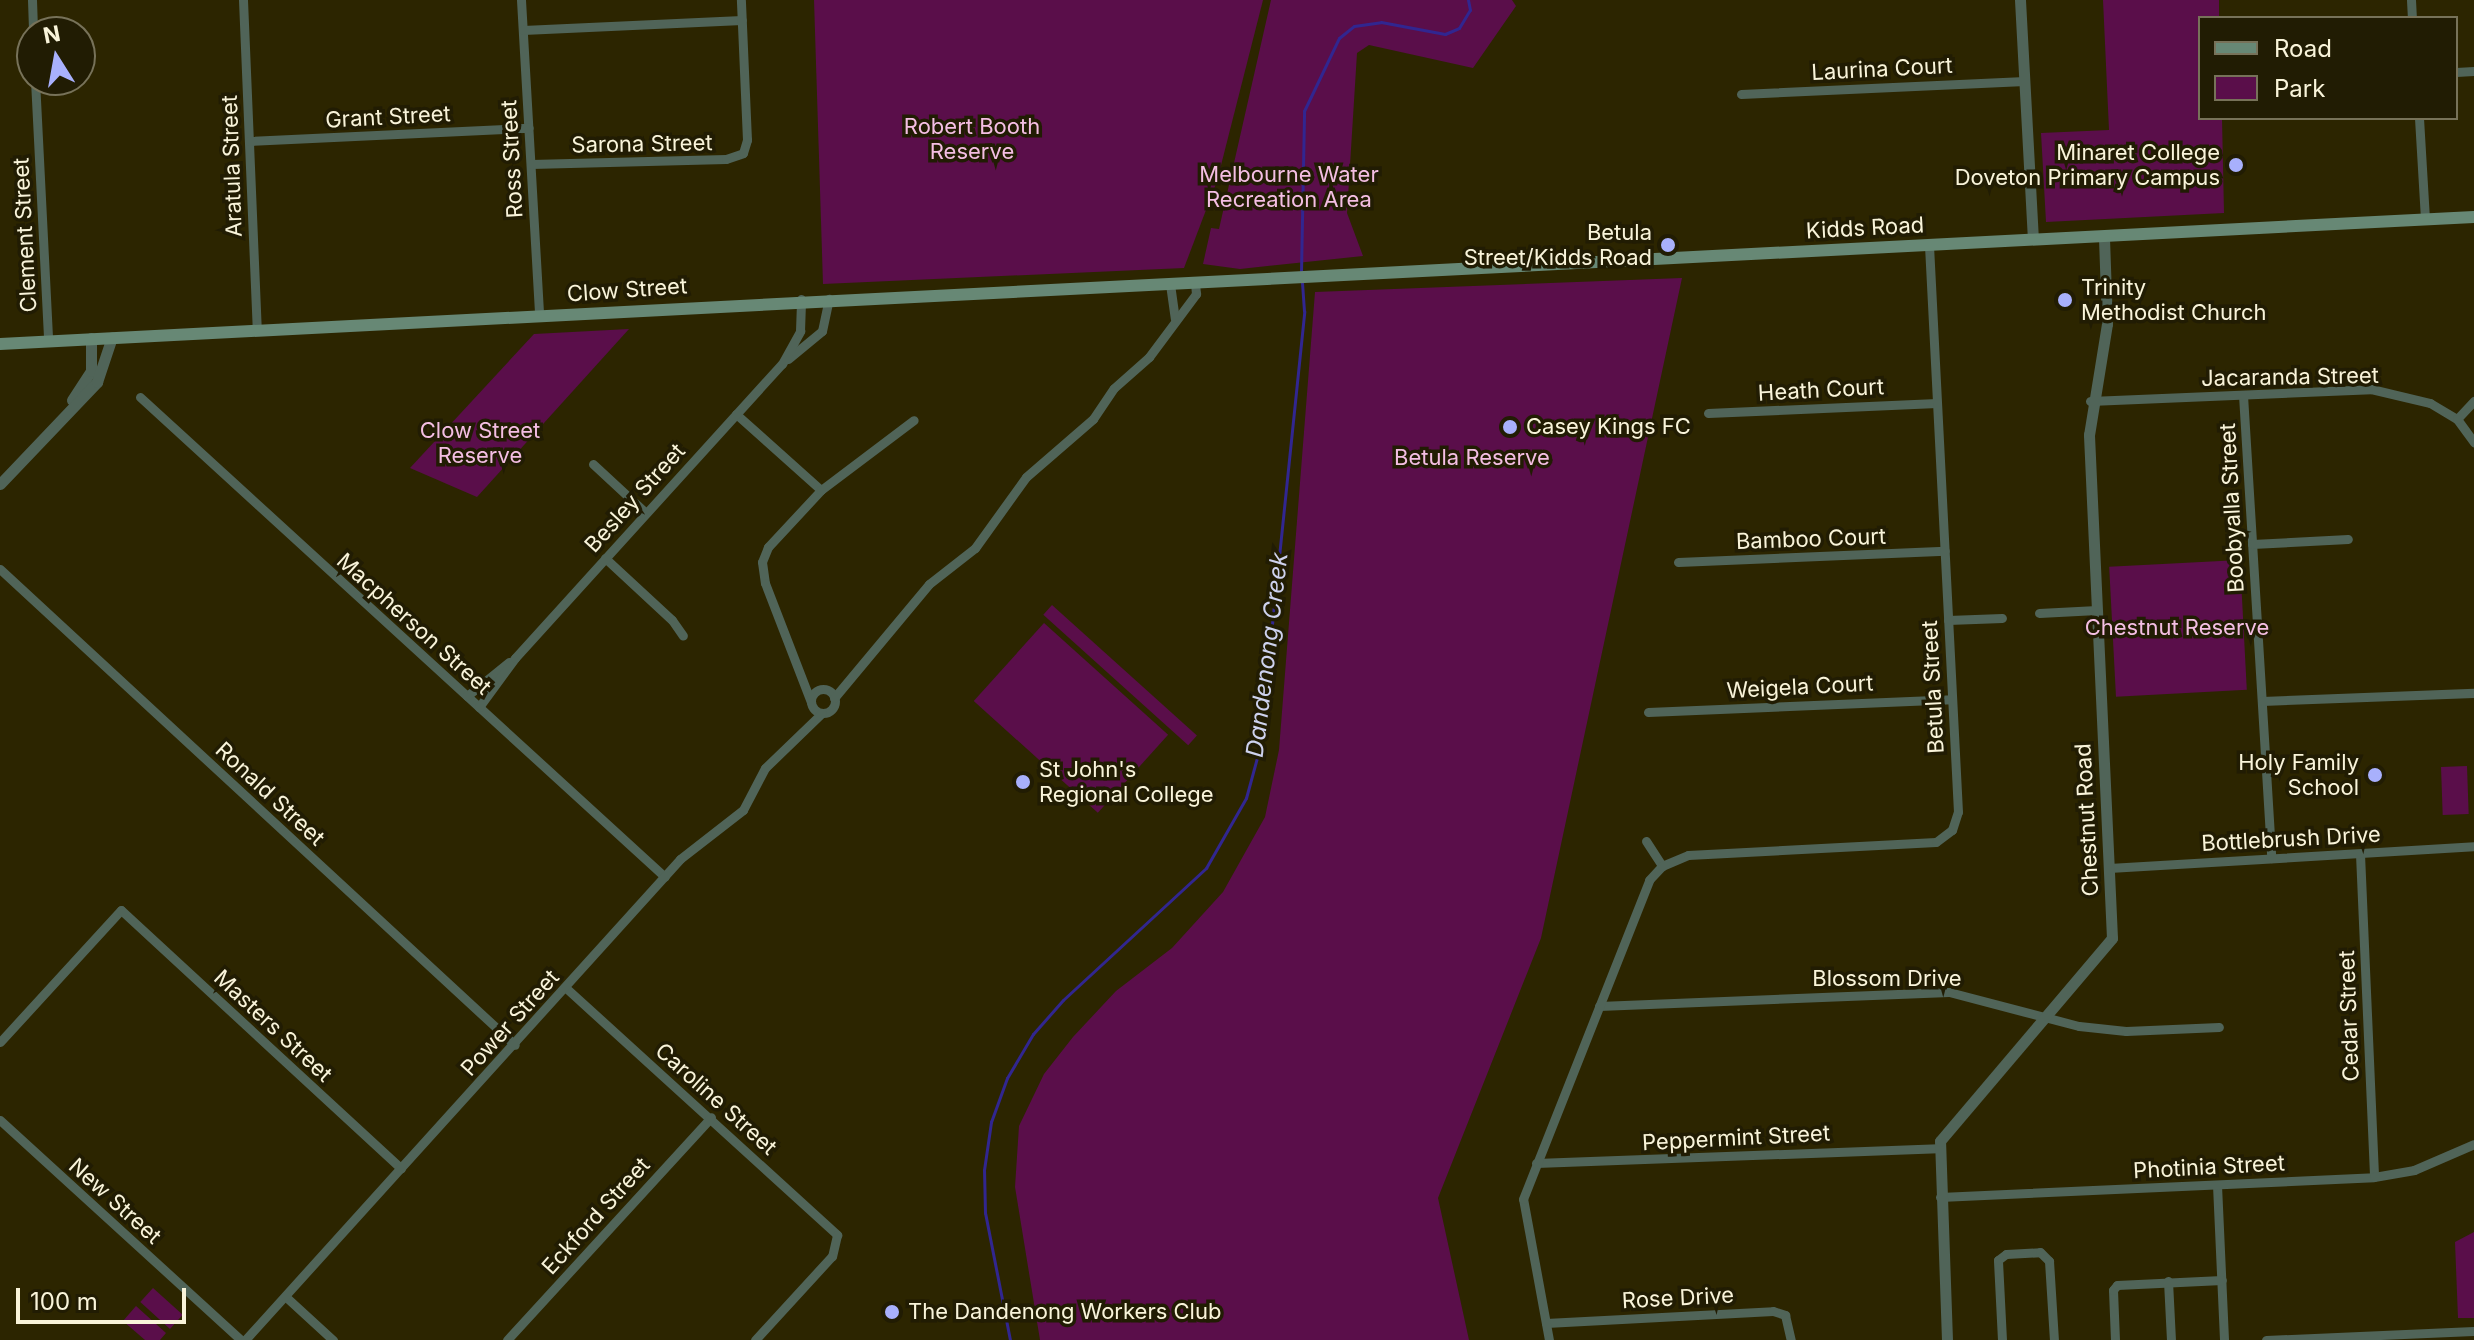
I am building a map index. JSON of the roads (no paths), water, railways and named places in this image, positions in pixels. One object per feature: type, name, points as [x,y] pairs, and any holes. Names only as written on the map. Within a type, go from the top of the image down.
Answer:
[{"type":"main road","name":"Kidds Road","points":[[1258,280],[2474,217]]},
{"type":"main road","name":"Clow Street","points":[[0,344],[801,299],[1258,280]]},
{"type":"street","name":"Aratula Street","points":[[243,0],[257,330]]},
{"type":"street","name":"Ross Street","points":[[521,0],[539,316]]},
{"type":"street","name":"Sarona Street","points":[[531,164],[726,159],[743,153],[747,140],[741,0]]},
{"type":"street","points":[[2020,0],[2033,239]]},
{"type":"street","points":[[523,30],[742,20]]},
{"type":"street","name":"Laurina Court","points":[[1741,94],[2025,81]]},
{"type":"street","name":"Clement Street","points":[[36,96],[48,341]]},
{"type":"street","points":[[2419,120],[2425,220]]},
{"type":"street","name":"Grant Street","points":[[249,141],[529,128]]},
{"type":"street","name":"Chestnut Road","points":[[1938,1148],[1948,1127],[2112,938],[2090,401],[2107,324],[2104,236]]},
{"type":"street","name":"Betula Street","points":[[1662,866],[1688,855],[1936,842],[1952,830],[1958,812],[1929,245]]},
{"type":"street","points":[[799,668],[834,698],[929,584],[975,548],[1026,477],[1093,419],[1196,294],[1195,282]]},
{"type":"street","points":[[1170,284],[1175,319]]},
{"type":"street","name":"Besley Street","points":[[479,707],[515,658],[736,414],[782,364],[822,331],[829,298]]},
{"type":"street","name":"Besley Street","points":[[782,364],[800,331],[801,299]]},
{"type":"street","points":[[0,484],[102,374],[112,337]]},
{"type":"street","points":[[66,411],[91,371],[91,338]]},
{"type":"street","name":"Jacaranda Street","points":[[2090,401],[2371,389],[2430,403],[2457,419],[2474,442]]},
{"type":"street","name":"Boobyalla Street","points":[[2243,395],[2271,858]]},
{"type":"street","name":"Macpherson Street","points":[[140,397],[665,877]]},
{"type":"street","points":[[2457,419],[2474,401]]},
{"type":"street","name":"Heath Court","points":[[1708,413],[1937,403]]},
{"type":"street","points":[[736,414],[821,490]]},
{"type":"street","points":[[822,713],[811,702],[765,583],[762,562],[768,547],[821,490],[914,420]]},
{"type":"street","points":[[593,464],[646,513]]},
{"type":"street","points":[[2252,544],[2348,539]]},
{"type":"street","name":"Bamboo Court","points":[[1678,562],[1945,551]]},
{"type":"street","points":[[605,558],[683,636]]},
{"type":"street","name":"Ronald Street","points":[[0,569],[515,1045]]},
{"type":"street","points":[[2039,613],[2097,610]]},
{"type":"street","points":[[1948,620],[2002,618]]},
{"type":"street","name":"Besley Street","points":[[467,696],[515,658]]},
{"type":"street","points":[[822,690],[854,674]]},
{"type":"street","name":"Power Street","points":[[799,735],[811,702],[822,690]]},
{"type":"street","points":[[2262,701],[2474,693]]},
{"type":"street","name":"Power Street","points":[[243,1340],[286,1297],[690,849],[743,810],[759,776],[822,713],[832,709],[834,698]]},
{"type":"street","name":"Weigela Court","points":[[1648,712],[1952,699]]},
{"type":"street","points":[[1549,1340],[1522,1209],[1536,1163],[1649,880],[1662,866],[1646,841]]},
{"type":"street","name":"Bottlebrush Drive","points":[[2109,868],[2474,846]]},
{"type":"street","name":"Cedar Street","points":[[2360,854],[2374,1177]]},
{"type":"street","name":"Masters Street","points":[[0,1042],[121,910],[401,1168]]},
{"type":"street","name":"Caroline Street","points":[[566,988],[830,1226],[838,1240],[832,1256],[755,1340]]},
{"type":"street","name":"Blossom Drive","points":[[1599,1006],[1949,992],[2046,1016],[2126,1031],[2219,1027]]},
{"type":"street","name":"Eckford Street","points":[[507,1340],[711,1117]]},
{"type":"street","name":"New Street","points":[[0,1120],[243,1340]]},
{"type":"street","name":"Photinia Street","points":[[1940,1197],[2374,1177],[2414,1170],[2474,1144]]},
{"type":"street","points":[[1938,1148],[1947,1340]]},
{"type":"street","name":"Peppermint Street","points":[[1536,1163],[1938,1148]]},
{"type":"street","points":[[2217,1185],[2224,1340]]},
{"type":"street","points":[[2002,1340],[1998,1260],[2006,1254],[2040,1252],[2049,1261],[2054,1340]]},
{"type":"street","points":[[2115,1340],[2114,1287],[2168,1281],[2222,1280]]},
{"type":"street","points":[[2168,1281],[2171,1340]]},
{"type":"street","points":[[286,1297],[333,1340]]},
{"type":"street","name":"Rose Drive","points":[[1546,1323],[1773,1311],[1785,1315],[1791,1340]]},
{"type":"street","points":[[2266,1340],[2474,1331]]},
{"type":"waterway","name":"Dandenong Creek","points":[[1301,272],[1304,111],[1339,38],[1354,26],[1381,22],[1445,34],[1459,28],[1470,10],[1468,0]]},
{"type":"waterway","name":"Dandenong Creek","points":[[1010,1340],[985,1213],[984,1170],[991,1122],[1007,1078],[1033,1034],[1063,1000],[1206,868],[1246,798],[1259,750],[1304,311],[1302,280]]},
{"type":"place","name":"Minaret College Doveton Primary Campus","points":[[2236,165]]},
{"type":"place","name":"Betula Street/Kidds Road","points":[[1668,245]]},
{"type":"place","name":"Trinity Methodist Church","points":[[2065,300]]},
{"type":"place","name":"Casey Kings FC","points":[[1510,427]]},
{"type":"place","name":"Holy Family School","points":[[2375,775]]},
{"type":"place","name":"St John's Regional College","points":[[1023,782]]},
{"type":"place","name":"The Dandenong Workers Club","points":[[892,1312]]},
{"type":"park label","name":"Robert Booth Reserve","points":[[972,138]]},
{"type":"park label","name":"Melbourne Water Recreation Area","points":[[1289,186]]},
{"type":"park label","name":"Clow Street Reserve","points":[[480,442]]},
{"type":"park label","name":"Betula Reserve","points":[[1472,458]]},
{"type":"park label","name":"Chestnut Reserve","points":[[2177,628]]}]
